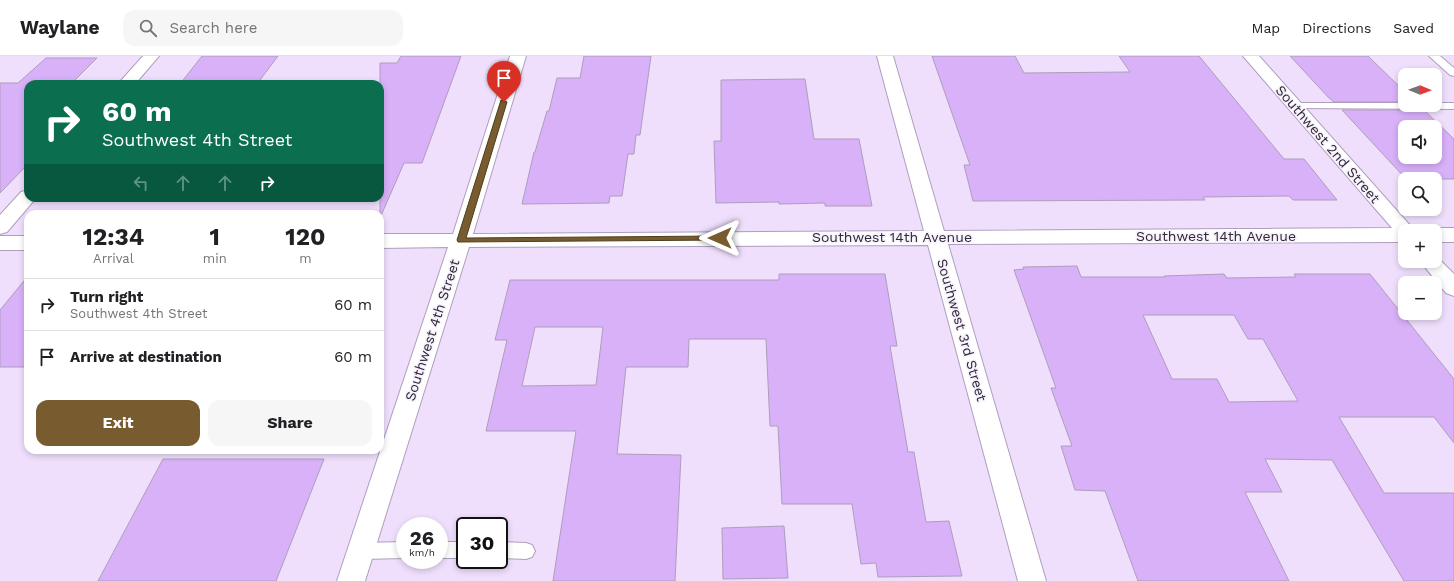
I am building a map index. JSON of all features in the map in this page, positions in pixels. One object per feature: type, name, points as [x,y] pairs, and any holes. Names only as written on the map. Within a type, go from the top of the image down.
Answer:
[{"type":"street","points":[[130,80],[151,56]]},
{"type":"street","name":"Southwest 4th Street","points":[[351,581],[461,240],[518,56]]},
{"type":"street","name":"Southwest 3rd Street","points":[[885,56],[1032,581]]},
{"type":"street","name":"Southwest 2nd Street","points":[[1251,56],[1399,224]]},
{"type":"street","points":[[0,227],[24,200]]},
{"type":"street","name":"Southwest 14th Avenue","points":[[384,241],[1398,235]]},
{"type":"street","points":[[1442,235],[1454,235]]},
{"type":"street","points":[[0,244],[24,243]]},
{"type":"street","points":[[1436,268],[1454,288]]},
{"type":"lane","points":[[1434,56],[1454,73]]},
{"type":"lane","points":[[1296,106],[1454,106]]},
{"type":"lane","points":[[361,551],[396,550]]},
{"type":"lane","points":[[508,550],[526,551]]},
{"type":"building","points":[[202,56],[278,56],[260,80],[183,80]]},
{"type":"building","points":[[401,56],[461,56],[422,163],[404,163],[383,210],[380,210],[380,202],[384,202],[384,80],[380,80],[380,63],[397,63]]},
{"type":"building","points":[[584,56],[651,56],[640,135],[636,135],[634,154],[628,154],[622,196],[610,196],[609,203],[522,204],[534,152],[547,111],[549,111],[557,78],[580,78]]},
{"type":"building","points":[[932,56],[1015,56],[1024,73],[1130,72],[1119,56],[1199,56],[1284,159],[1304,159],[1337,200],[1293,200],[1289,196],[1203,197],[1205,200],[973,201],[964,165],[970,165]]},
{"type":"building","points":[[1290,56],[1368,56],[1398,85],[1398,102],[1334,102]]},
{"type":"building","points":[[46,58],[97,58],[75,80],[24,80],[24,168],[0,193],[0,83],[18,83]]},
{"type":"building","points":[[805,79],[814,139],[859,139],[872,206],[825,206],[825,203],[779,204],[779,202],[716,203],[714,141],[721,141],[721,80]]},
{"type":"building","points":[[1342,110],[1398,110],[1398,112],[1426,112],[1434,120],[1398,120],[1398,164],[1442,164],[1442,127],[1454,139],[1454,179],[1442,179],[1442,172],[1400,172]]},
{"type":"building","points":[[1077,266],[1081,277],[1165,277],[1164,276],[1224,274],[1227,278],[1296,277],[1294,274],[1370,274],[1398,309],[1398,320],[1407,320],[1454,379],[1454,443],[1434,417],[1339,417],[1384,493],[1454,493],[1454,581],[1404,581],[1332,460],[1265,459],[1282,492],[1245,492],[1289,581],[1138,581],[1105,491],[1075,490],[1061,446],[1072,446],[1051,388],[1056,388],[1014,270],[1024,269],[1023,267]],"holes":[[[1143,315],[1234,315],[1248,339],[1263,339],[1298,401],[1229,402],[1217,379],[1172,379]]]},
{"type":"building","points":[[779,274],[885,274],[897,346],[890,346],[908,452],[914,452],[926,522],[949,521],[962,576],[878,577],[876,563],[861,564],[852,504],[782,504],[778,426],[770,426],[766,339],[689,339],[688,367],[626,367],[617,454],[681,455],[675,581],[553,581],[576,431],[486,431],[507,340],[495,340],[510,280],[779,280]],"holes":[[[535,327],[603,327],[596,385],[522,386]]]},
{"type":"building","points":[[24,281],[24,367],[0,367],[0,310]]},
{"type":"building","points":[[163,459],[324,459],[276,581],[98,581]]},
{"type":"building","points":[[784,526],[788,578],[723,579],[722,528]]},
{"type":"route","points":[[504,102],[461,240],[720,238]]}]
